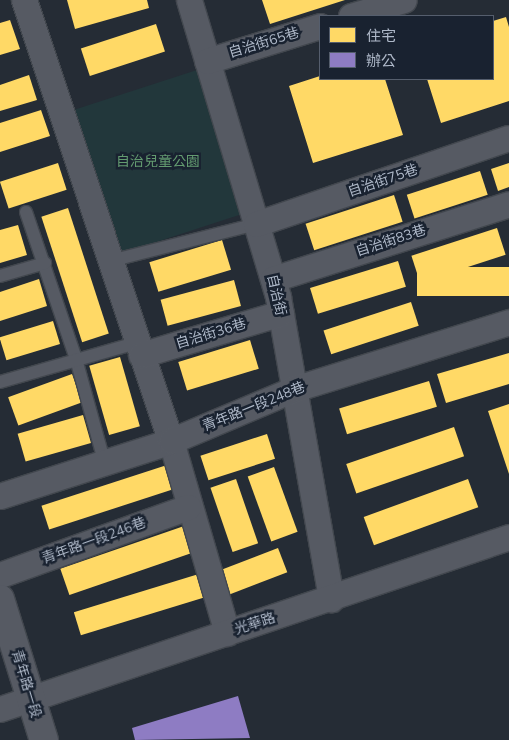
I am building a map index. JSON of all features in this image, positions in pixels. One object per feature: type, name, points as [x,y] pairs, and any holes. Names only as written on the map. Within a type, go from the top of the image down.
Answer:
[{"type":"street","points":[[24,0],[138,349],[171,441],[188,507],[227,633]]},
{"type":"street","name":"自治街","points":[[189,0],[273,279],[281,313],[331,599]]},
{"type":"street","points":[[354,15],[404,0]]},
{"type":"street","name":"自治街65巷","points":[[207,61],[319,26]]},
{"type":"street","name":"自治街75巷","points":[[256,224],[509,138]]},
{"type":"street","name":"自治街83巷","points":[[273,279],[509,204]]},
{"type":"street","name":"自治街36巷","points":[[138,349],[281,313]]},
{"type":"street","name":"青年路一段248巷","points":[[0,496],[171,441],[294,388],[509,322]]},
{"type":"street","name":"青年路一段246巷","points":[[0,575],[188,507]]},
{"type":"street","name":"光華路","points":[[0,709],[509,538]]},
{"type":"street","name":"青年路一段","points":[[0,599],[44,740]]},
{"type":"lane","points":[[26,212],[76,358],[104,461]]},
{"type":"lane","points":[[110,261],[256,224]]},
{"type":"lane","points":[[0,276],[45,263]]},
{"type":"lane","points":[[0,382],[76,358],[138,349]]},
{"type":"green space","name":"自治兒童公園","points":[[197,70],[244,214],[121,253],[74,110]]},
{"type":"building: 住宅","points":[[67,0],[147,0],[149,8],[75,29]]},
{"type":"building: 住宅","points":[[262,0],[345,0],[270,24]]},
{"type":"building: 住宅","points":[[506,17],[509,27],[509,101],[441,123],[427,80],[494,80],[494,21]]},
{"type":"building: 住宅","points":[[10,20],[20,49],[0,55],[0,23]]},
{"type":"building: 住宅","points":[[156,24],[165,52],[90,76],[81,48]]},
{"type":"building: 住宅","points":[[29,75],[37,100],[0,111],[0,85]]},
{"type":"building: 住宅","points":[[319,76],[319,80],[385,80],[403,135],[313,163],[289,86]]},
{"type":"building: 住宅","points":[[41,110],[50,136],[0,152],[0,123]]},
{"type":"building: 住宅","points":[[58,163],[67,190],[9,208],[0,182]]},
{"type":"building: 住宅","points":[[509,163],[509,187],[498,191],[491,169]]},
{"type":"building: 住宅","points":[[480,171],[488,195],[414,219],[407,195]]},
{"type":"building: 住宅","points":[[394,195],[403,222],[314,250],[306,224]]},
{"type":"building: 住宅","points":[[68,208],[109,334],[82,342],[41,217]]},
{"type":"building: 住宅","points":[[18,225],[27,255],[0,263],[0,230]]},
{"type":"building: 住宅","points":[[497,228],[506,255],[420,282],[411,256]]},
{"type":"building: 住宅","points":[[222,240],[231,270],[158,292],[149,262]]},
{"type":"building: 住宅","points":[[398,261],[406,287],[318,314],[310,288]]},
{"type":"building: 住宅","points":[[417,267],[509,267],[509,296],[417,296]]},
{"type":"building: 住宅","points":[[39,279],[47,306],[0,321],[0,292]]},
{"type":"building: 住宅","points":[[234,280],[241,306],[168,326],[161,300]]},
{"type":"building: 住宅","points":[[411,302],[419,326],[331,354],[324,330]]},
{"type":"building: 住宅","points":[[53,321],[60,344],[6,360],[0,337]]},
{"type":"building: 住宅","points":[[250,340],[259,369],[187,391],[178,362]]},
{"type":"building: 住宅","points":[[509,353],[509,384],[446,403],[437,374]]},
{"type":"building: 住宅","points":[[120,357],[140,426],[109,435],[89,366]]},
{"type":"building: 住宅","points":[[72,374],[82,402],[18,425],[8,397]]},
{"type":"building: 住宅","points":[[429,381],[437,407],[347,434],[339,408]]},
{"type":"building: 住宅","points":[[509,404],[509,474],[488,411]]},
{"type":"building: 住宅","points":[[83,415],[91,443],[26,462],[18,434]]},
{"type":"building: 住宅","points":[[454,427],[464,456],[356,493],[346,464]]},
{"type":"building: 住宅","points":[[267,434],[275,459],[208,480],[200,456]]},
{"type":"building: 住宅","points":[[167,465],[175,489],[49,530],[41,506]]},
{"type":"building: 住宅","points":[[274,467],[298,532],[271,541],[248,477]]},
{"type":"building: 住宅","points":[[236,479],[258,543],[233,552],[210,488]]},
{"type":"building: 住宅","points":[[468,479],[478,507],[374,545],[364,517]]},
{"type":"building: 住宅","points":[[187,525],[196,551],[69,595],[60,569]]},
{"type":"building: 住宅","points":[[278,548],[287,572],[229,594],[220,570]]},
{"type":"building: 住宅","points":[[202,573],[209,596],[81,635],[74,612]]},
{"type":"building: 辦公","points":[[238,696],[250,738],[135,740],[132,728]]}]
